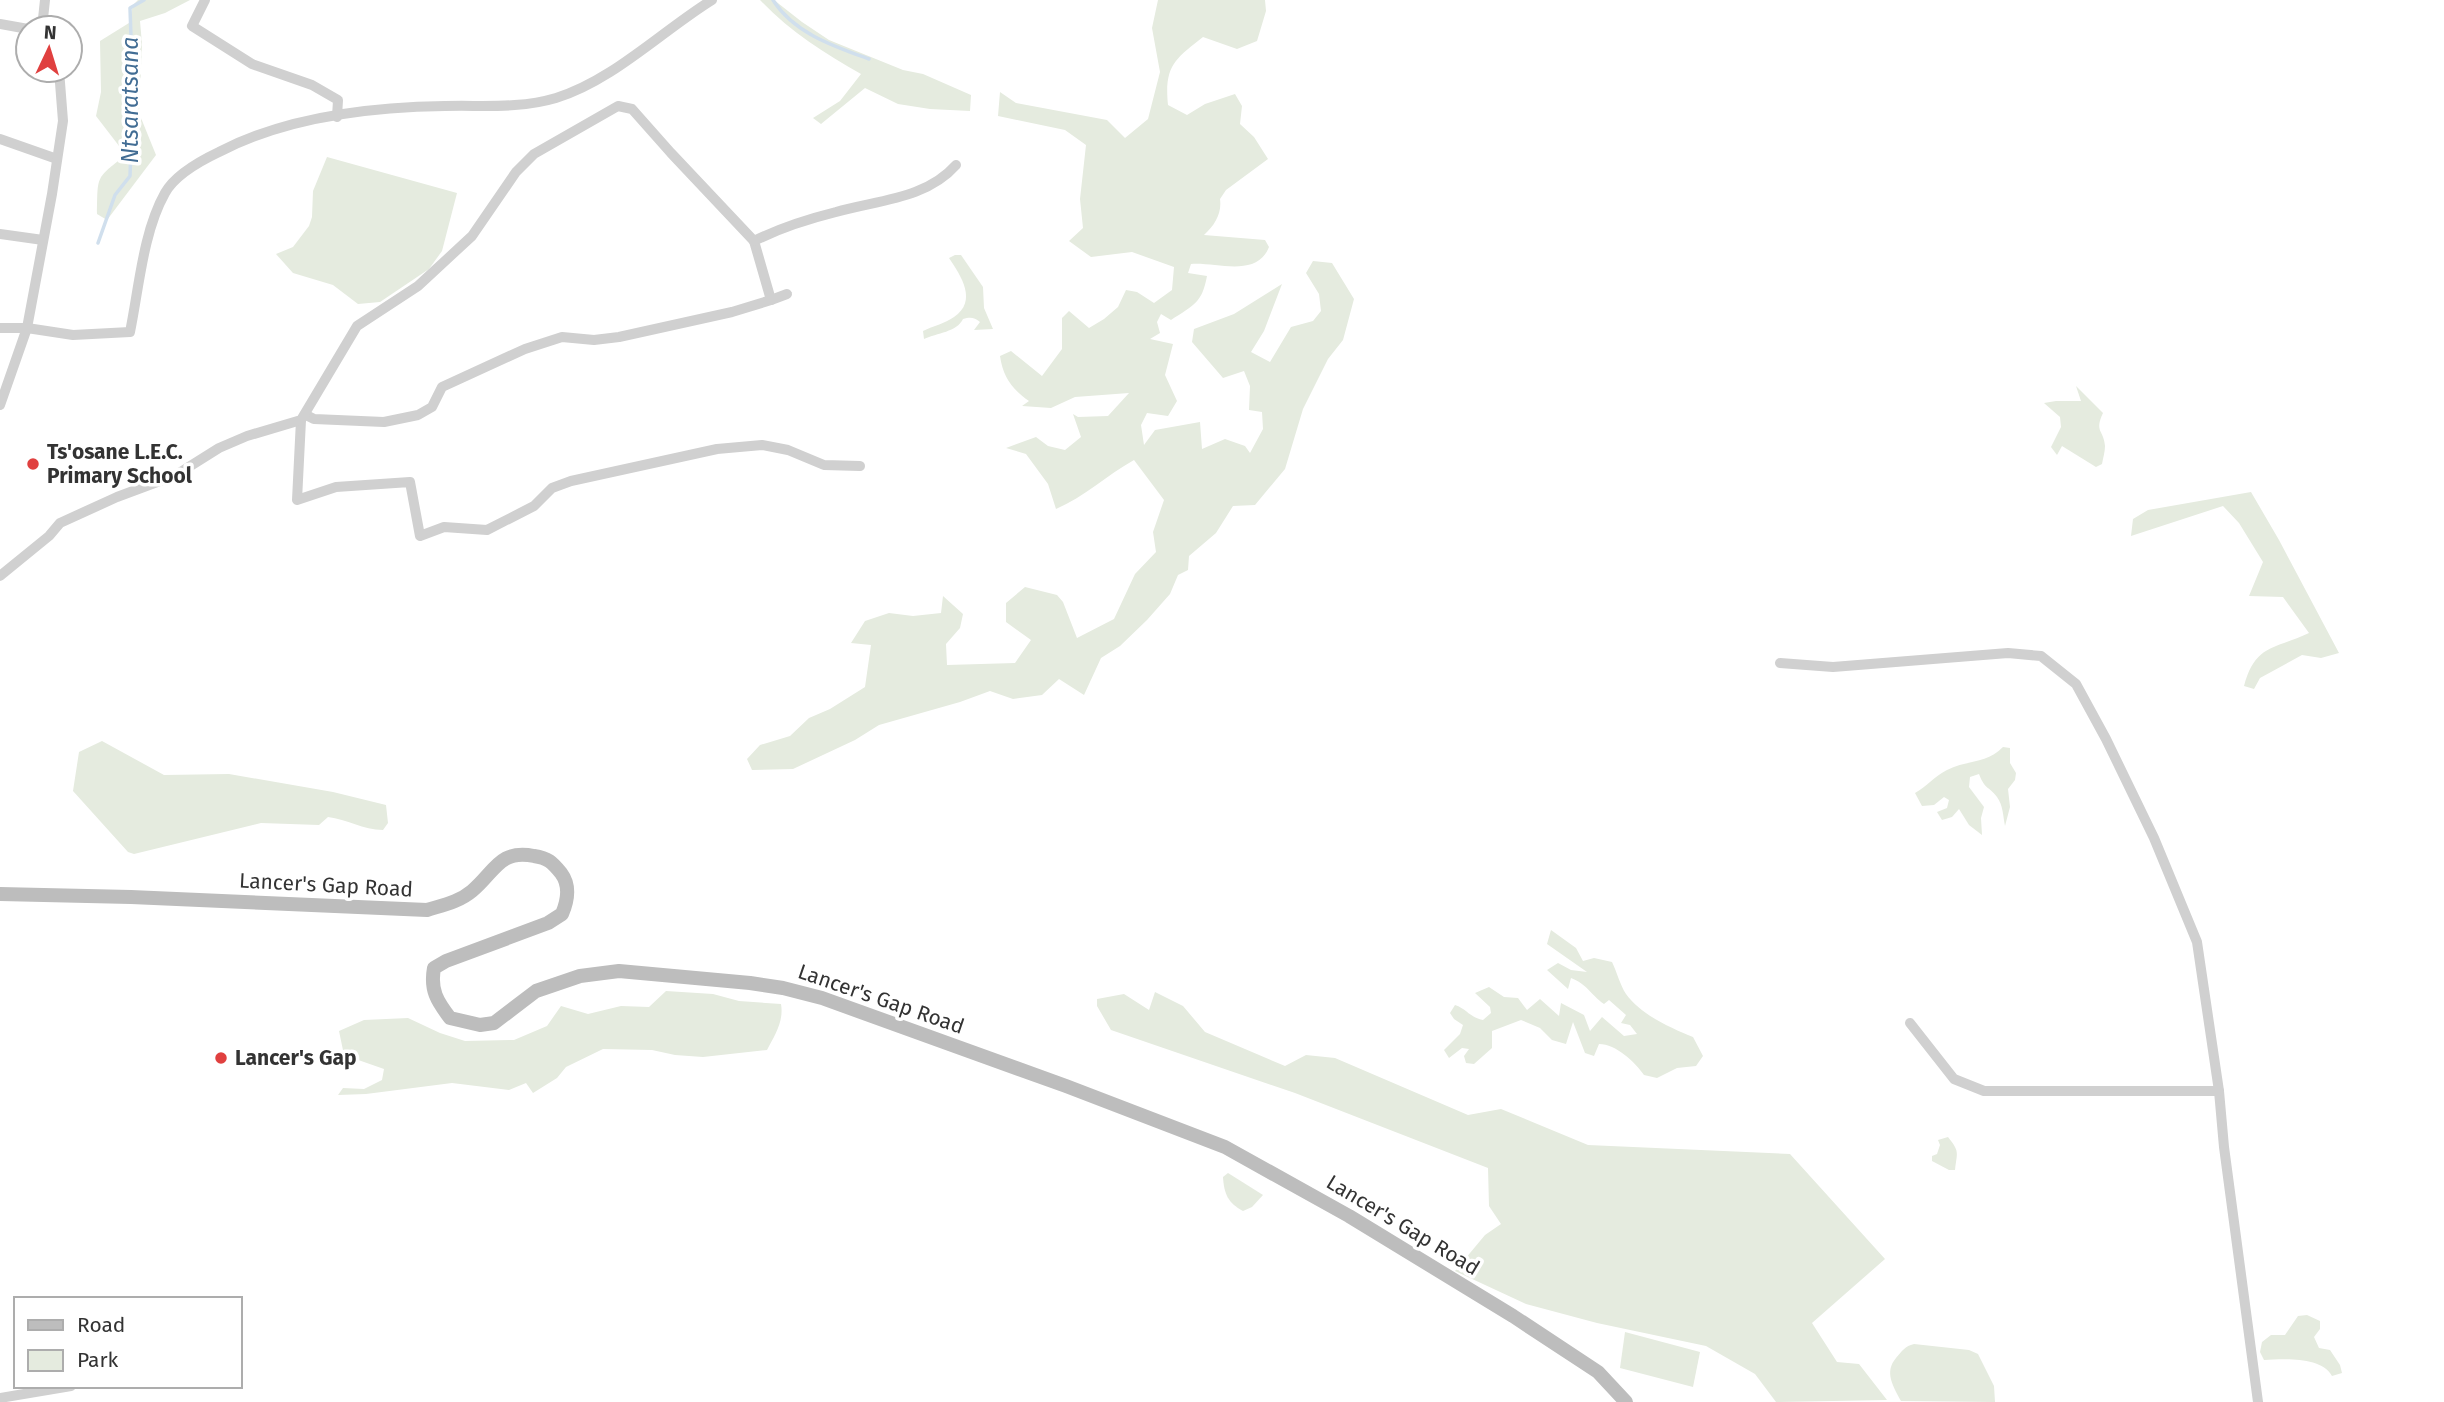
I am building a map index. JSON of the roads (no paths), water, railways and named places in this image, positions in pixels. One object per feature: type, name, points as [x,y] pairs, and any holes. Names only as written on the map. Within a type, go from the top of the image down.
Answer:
[{"type":"main road","name":"Lancer's Gap Road","points":[[0,894],[139,897],[427,910],[453,902],[472,891],[506,857],[522,854],[547,858],[566,880],[568,892],[562,914],[548,923],[446,961],[434,968],[434,997],[450,1018],[480,1025],[494,1023],[536,991],[580,976],[619,971],[750,983],[822,998],[1225,1147],[1349,1216],[1513,1316],[1598,1372],[1626,1402]]},
{"type":"street","points":[[205,0],[192,26],[252,64],[312,85],[338,100],[337,117]]},
{"type":"street","points":[[0,328],[27,328],[73,335],[130,332],[153,220],[166,191],[195,164],[251,136],[279,127],[361,111],[522,106],[557,98],[611,72],[679,20],[712,0]]},
{"type":"street","points":[[0,405],[27,328],[63,121],[60,84]]},
{"type":"street","points":[[771,300],[754,241],[632,108],[618,106],[534,154],[516,172],[472,236],[418,286],[357,326],[304,417],[297,500],[336,487],[410,482],[420,536],[444,527],[487,530],[534,506],[552,488],[571,481],[717,449],[774,446],[824,465],[860,466]]},
{"type":"street","points":[[0,139],[57,159]]},
{"type":"street","points":[[754,241],[835,212],[925,190],[943,179],[956,165]]},
{"type":"street","points":[[0,234],[43,240]]},
{"type":"street","points":[[0,576],[49,536],[60,523],[117,497],[176,475],[219,448],[247,436],[304,417],[384,422],[418,415],[432,407],[442,387],[525,349],[562,337],[594,340],[619,337],[732,312],[787,294]]},
{"type":"street","points":[[1780,663],[1833,667],[2008,653],[2041,656],[2076,684],[2154,838],[2197,942],[2219,1091],[2258,1402]]},
{"type":"street","points":[[1910,1023],[1954,1079],[1984,1091],[2219,1091]]},
{"type":"street","points":[[0,1398],[59,1388]]},
{"type":"waterway","name":"Ntsaratsana","points":[[98,243],[115,195],[130,176],[131,149],[127,112],[133,95],[130,8],[144,0]]},
{"type":"waterway","points":[[773,0],[803,30],[869,59]]},
{"type":"place","name":"Ts'osane L.E.C. Primary School","points":[[33,464]]},
{"type":"place","name":"Lancer's Gap","points":[[221,1058]]}]
